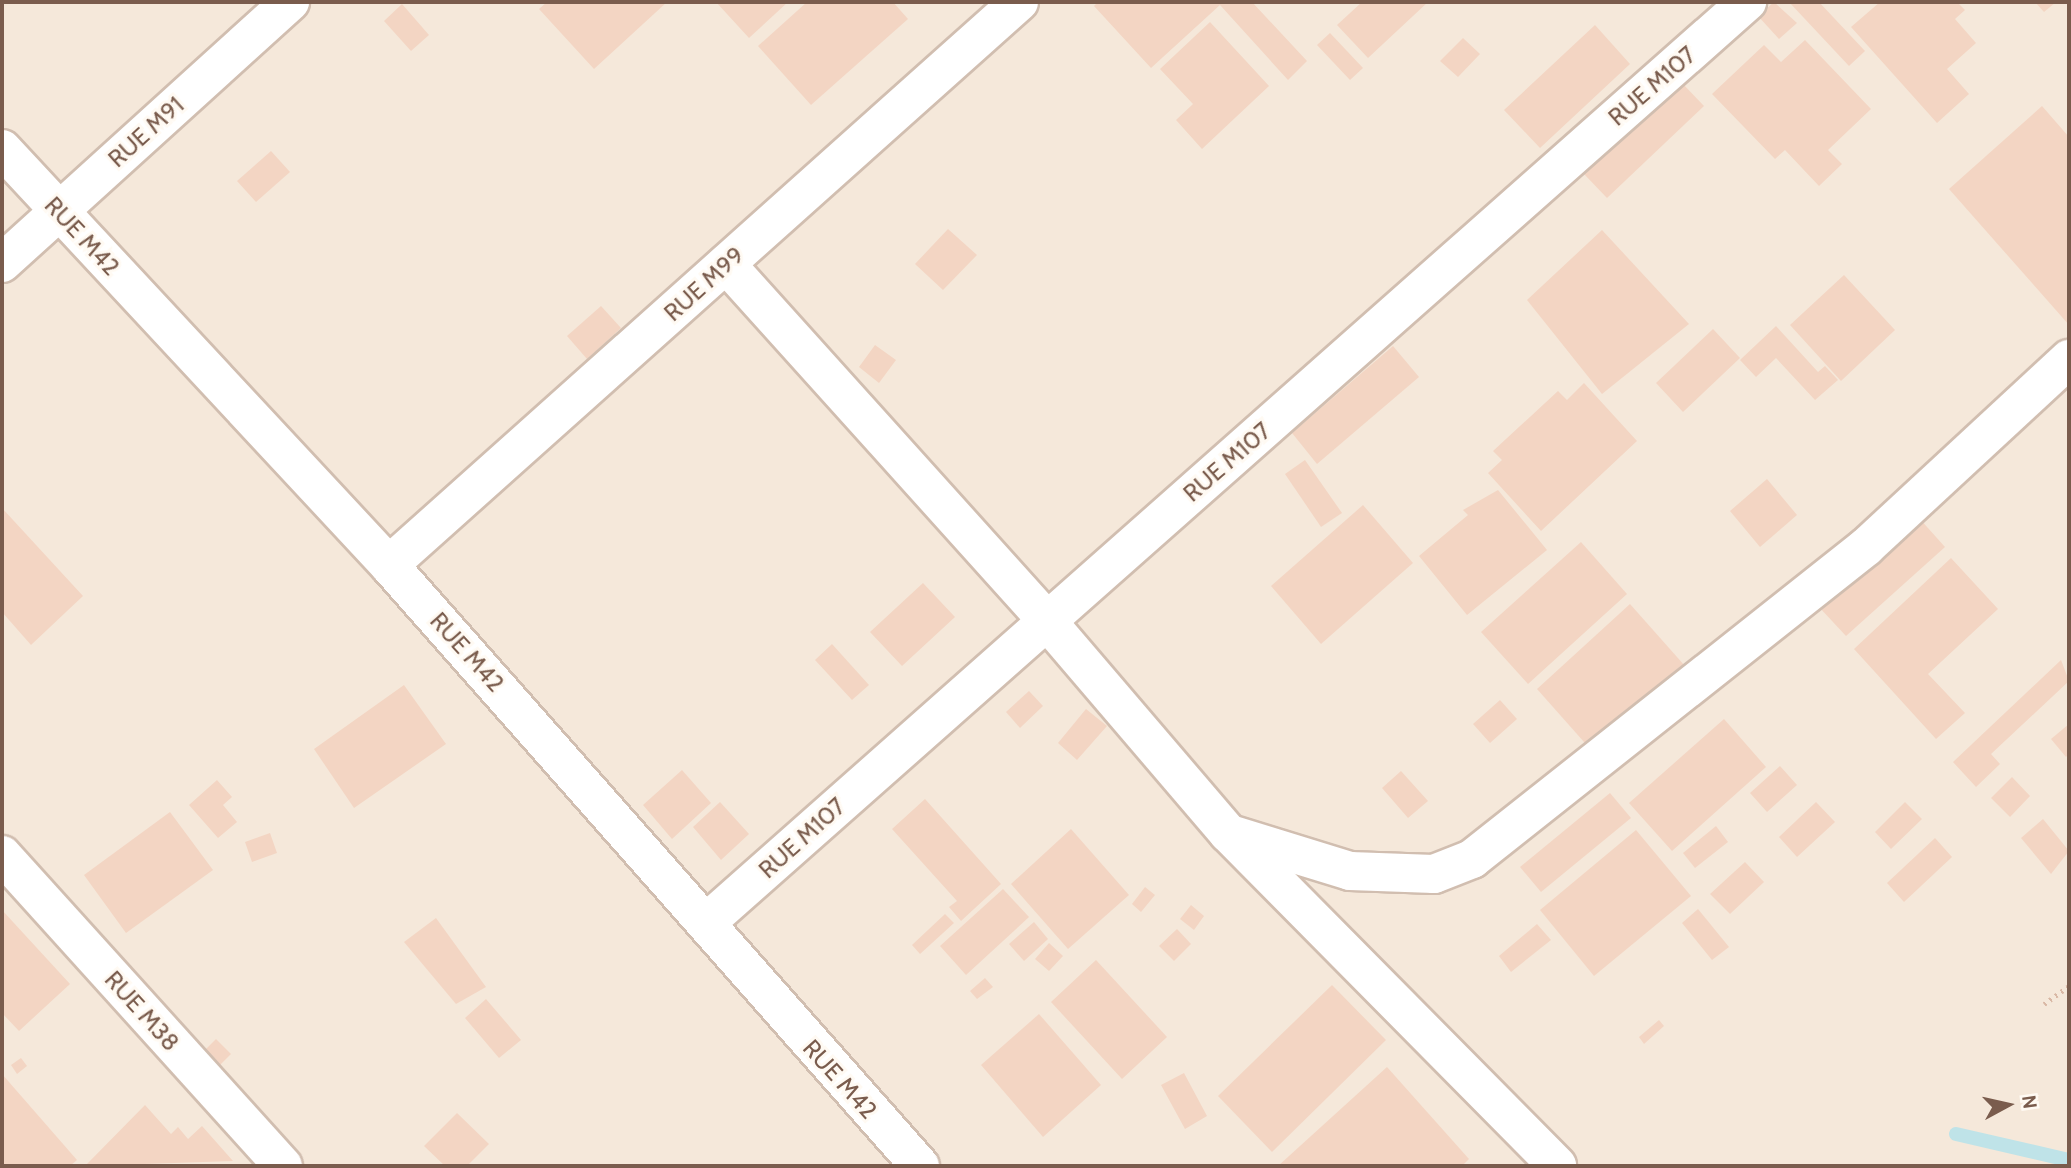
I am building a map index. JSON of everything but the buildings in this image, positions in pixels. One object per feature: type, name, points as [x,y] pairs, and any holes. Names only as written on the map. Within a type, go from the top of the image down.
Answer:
[{"type":"street","name":"RUE M91","points":[[2,263],[290,2]]},
{"type":"street","name":"RUE M99","points":[[389,565],[1019,2]]},
{"type":"street","name":"RUE M107","points":[[707,922],[1747,2]]},
{"type":"street","name":"RUE M42","points":[[2,149],[389,565],[707,922],[751,982],[920,1166]]},
{"type":"street","points":[[726,264],[1047,621],[1228,833],[1557,1166]]},
{"type":"street","points":[[1228,833],[1350,871],[1434,874],[1472,859],[1866,547],[2069,359]]},
{"type":"street","name":"RUE M38","points":[[2,855],[283,1166]]},
{"type":"path","points":[[2044,1004],[2069,986]]},
{"type":"shaded area","points":[[2,2],[2069,2],[2069,1166],[2,1166]]},
{"type":"waterway","points":[[1956,1134],[2069,1160]]}]
